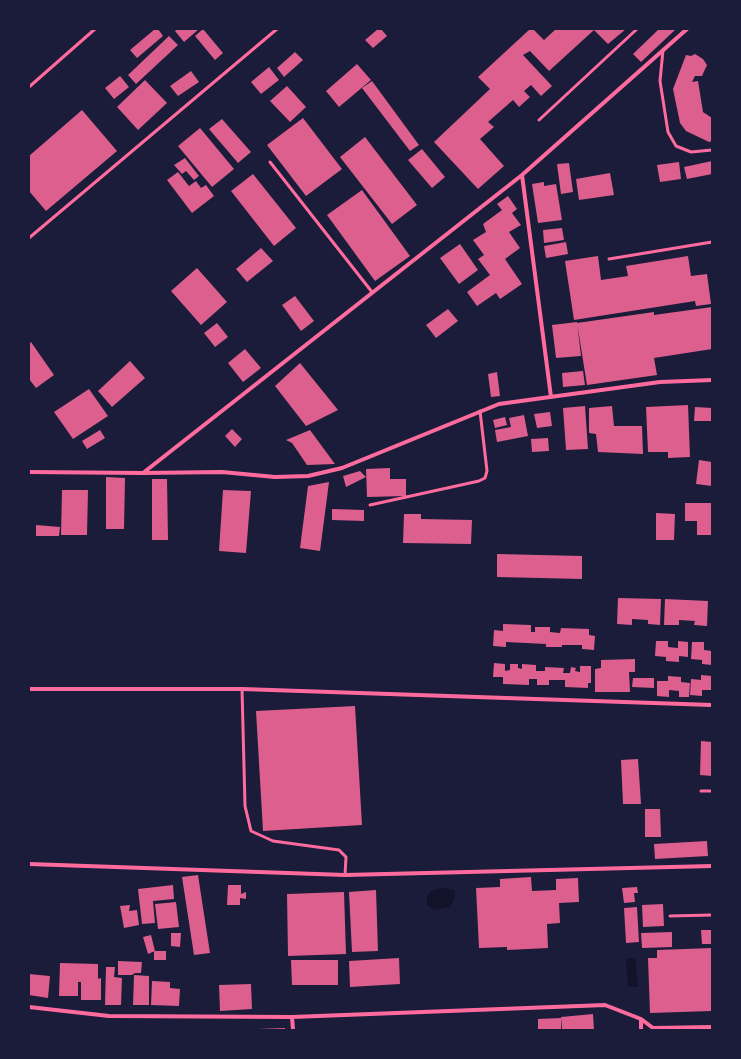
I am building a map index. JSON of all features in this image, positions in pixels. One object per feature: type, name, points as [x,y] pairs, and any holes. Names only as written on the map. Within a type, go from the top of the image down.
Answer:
[{"type":"street","points":[[143,473],[522,175],[687,29]]},
{"type":"street","points":[[522,175],[551,397]]},
{"type":"street","points":[[29,472],[222,472],[275,477],[308,476],[342,468],[499,404],[529,398],[551,397],[660,382],[712,380]]},
{"type":"street","points":[[29,689],[242,689],[712,705]]},
{"type":"street","points":[[29,864],[346,875],[712,866]]},
{"type":"street","points":[[29,1007],[109,1016],[292,1017],[604,1005],[640,1019],[653,1028],[712,1027]]},
{"type":"street","points":[[292,1017],[293,1030]]},
{"type":"street","points":[[640,1019],[642,1030]]},
{"type":"lane","points":[[29,87],[95,29]]},
{"type":"lane","points":[[29,238],[277,29]]},
{"type":"lane","points":[[539,120],[637,29]]},
{"type":"lane","points":[[663,50],[660,81],[668,132],[676,146],[691,152],[712,150]]},
{"type":"lane","points":[[270,162],[372,292]]},
{"type":"lane","points":[[609,259],[712,242]]},
{"type":"lane","points":[[370,505],[478,481],[485,478],[487,471],[480,411]]},
{"type":"lane","points":[[242,689],[245,806],[251,831],[273,842],[339,850],[346,857],[346,875]]},
{"type":"lane","points":[[701,790],[712,791]]},
{"type":"lane","points":[[670,916],[712,915]]},
{"type":"shaded area","points":[[443,888],[454,890],[455,898],[450,907],[434,910],[427,905],[427,897],[431,891]]},
{"type":"shaded area","points":[[635,958],[638,987],[628,987],[626,959]]},
{"type":"building","points":[[155,29],[158,29],[163,36],[137,58],[130,50]]},
{"type":"building","points":[[177,29],[199,29],[184,42],[175,31]]},
{"type":"building","points":[[203,29],[223,53],[215,60],[195,36]]},
{"type":"building","points":[[378,29],[381,29],[387,36],[373,48],[365,40]]},
{"type":"building","points":[[530,29],[533,29],[544,40],[556,29],[626,29],[608,44],[594,30],[549,71],[530,51],[523,55],[552,86],[541,96],[531,85],[524,91],[530,97],[519,107],[513,100],[488,122],[494,127],[480,139],[504,166],[478,189],[434,142],[490,89],[478,77]]},
{"type":"building","points":[[659,29],[676,29],[641,62],[633,54]]},
{"type":"building","points":[[169,36],[178,45],[136,84],[128,75]]},
{"type":"building","points":[[295,52],[303,60],[284,77],[277,68]]},
{"type":"building","points":[[695,54],[703,59],[707,65],[702,76],[695,76],[692,82],[698,81],[703,112],[712,118],[712,141],[709,142],[686,131],[680,123],[673,89],[686,55],[691,56]]},
{"type":"building","points":[[357,64],[371,80],[339,107],[326,91]]},
{"type":"building","points":[[269,67],[279,80],[261,94],[251,82]]},
{"type":"building","points":[[191,71],[199,82],[178,96],[170,86]]},
{"type":"building","points":[[120,76],[129,87],[114,99],[105,88]]},
{"type":"building","points":[[145,80],[167,103],[138,130],[117,107]]},
{"type":"building","points":[[372,81],[419,145],[410,151],[362,88]]},
{"type":"building","points":[[287,86],[306,107],[290,122],[270,101]]},
{"type":"building","points":[[82,110],[117,151],[46,211],[29,191],[29,156]]},
{"type":"building","points":[[303,118],[342,169],[306,196],[267,145]]},
{"type":"building","points":[[222,119],[251,152],[238,163],[209,129]]},
{"type":"building","points":[[200,128],[234,169],[212,187],[178,146]]},
{"type":"building","points":[[365,137],[417,205],[392,224],[340,157]]},
{"type":"building","points":[[422,149],[445,177],[432,188],[408,160]]},
{"type":"building","points":[[185,158],[199,176],[194,180],[186,171],[182,174],[174,165]]},
{"type":"building","points":[[712,161],[712,174],[687,179],[684,167]]},
{"type":"building","points":[[679,162],[681,179],[660,182],[657,165]]},
{"type":"building","points":[[569,163],[573,192],[561,194],[557,164]]},
{"type":"building","points":[[178,172],[189,186],[196,181],[201,188],[206,185],[214,196],[192,213],[167,180]]},
{"type":"building","points":[[610,173],[614,195],[579,200],[576,179]]},
{"type":"building","points":[[253,174],[296,228],[274,246],[231,191]]},
{"type":"building","points":[[544,182],[544,186],[556,184],[562,220],[538,223],[532,184]]},
{"type":"building","points":[[362,190],[410,256],[375,281],[327,215]]},
{"type":"building","points":[[508,196],[517,209],[512,213],[521,225],[509,232],[520,248],[505,259],[522,284],[500,299],[496,293],[477,306],[467,292],[490,275],[478,259],[484,255],[473,240],[486,232],[483,224],[502,210],[497,204]]},
{"type":"building","points":[[562,228],[564,240],[544,243],[543,230]]},
{"type":"building","points":[[566,242],[568,254],[546,258],[544,246]]},
{"type":"building","points":[[460,244],[478,270],[459,284],[440,258]]},
{"type":"building","points":[[261,248],[273,261],[247,282],[236,269]]},
{"type":"building","points":[[598,256],[601,280],[628,276],[626,266],[688,256],[691,276],[707,274],[711,304],[696,306],[695,301],[574,320],[565,261]]},
{"type":"building","points":[[197,268],[227,302],[201,325],[171,291]]},
{"type":"building","points":[[295,296],[314,321],[301,331],[282,305]]},
{"type":"building","points":[[712,307],[712,349],[654,358],[657,375],[587,385],[577,323],[654,312],[654,315]]},
{"type":"building","points":[[448,309],[458,321],[436,338],[426,325]]},
{"type":"building","points":[[577,322],[581,356],[556,358],[552,325]]},
{"type":"building","points":[[217,323],[228,337],[215,347],[204,333]]},
{"type":"building","points":[[31,342],[54,375],[36,388],[29,379],[29,344]]},
{"type":"building","points":[[245,349],[261,368],[243,382],[228,363]]},
{"type":"building","points":[[130,361],[145,378],[112,407],[98,391]]},
{"type":"building","points":[[300,363],[338,410],[306,426],[275,386]]},
{"type":"building","points":[[583,371],[585,385],[563,387],[562,373]]},
{"type":"building","points":[[497,372],[500,396],[491,397],[488,374]]},
{"type":"building","points":[[89,389],[108,416],[73,439],[54,412]]},
{"type":"building","points":[[688,405],[690,457],[668,458],[668,452],[648,452],[646,407]]},
{"type":"building","points":[[585,406],[588,449],[566,450],[563,408]]},
{"type":"building","points":[[612,406],[614,426],[642,426],[643,454],[598,452],[596,434],[589,433],[589,408]]},
{"type":"building","points":[[695,407],[712,408],[712,421],[694,421]]},
{"type":"building","points":[[550,412],[552,426],[537,428],[534,414]]},
{"type":"building","points":[[524,415],[528,436],[497,442],[495,430],[511,427],[509,418]]},
{"type":"building","points":[[505,417],[507,425],[495,428],[493,420]]},
{"type":"building","points":[[232,429],[242,439],[235,447],[225,436]]},
{"type":"building","points":[[100,430],[105,438],[87,449],[82,441]]},
{"type":"building","points":[[310,430],[335,464],[307,465],[292,443],[286,440]]},
{"type":"building","points":[[548,438],[549,451],[532,452],[531,439]]},
{"type":"building","points":[[699,460],[712,462],[712,486],[696,484]]},
{"type":"building","points":[[390,468],[390,479],[406,479],[406,496],[367,497],[366,469]]},
{"type":"building","points":[[360,471],[366,477],[346,487],[343,476]]},
{"type":"building","points":[[106,477],[125,478],[124,529],[106,529]]},
{"type":"building","points":[[152,479],[167,479],[168,540],[152,540]]},
{"type":"building","points":[[329,482],[320,551],[300,548],[308,486]]},
{"type":"building","points":[[62,490],[88,490],[87,535],[61,535]]},
{"type":"building","points":[[223,490],[251,491],[246,553],[219,551]]},
{"type":"building","points":[[685,503],[712,503],[712,535],[697,535],[697,521],[685,521]]},
{"type":"building","points":[[332,509],[364,510],[364,521],[332,520]]},
{"type":"building","points":[[656,513],[675,514],[674,540],[656,540]]},
{"type":"building","points":[[404,514],[421,514],[421,519],[472,520],[471,544],[403,543]]},
{"type":"building","points":[[36,525],[60,527],[59,536],[36,536]]},
{"type":"building","points":[[497,554],[582,556],[582,579],[497,577]]},
{"type":"building","points":[[618,598],[661,599],[660,625],[648,624],[648,620],[632,619],[632,625],[617,624]]},
{"type":"building","points":[[665,599],[708,601],[707,626],[694,625],[695,621],[679,620],[679,625],[664,625]]},
{"type":"building","points":[[503,624],[531,625],[531,632],[535,632],[535,627],[550,627],[550,632],[560,633],[561,628],[589,629],[589,635],[595,636],[594,650],[582,649],[582,645],[546,647],[546,644],[506,642],[506,647],[493,646],[494,630],[503,631]]},
{"type":"building","points":[[656,641],[668,641],[668,647],[678,648],[678,641],[688,642],[688,657],[679,656],[679,662],[666,661],[666,657],[655,656]]},
{"type":"building","points":[[692,642],[704,642],[704,650],[712,651],[712,665],[702,664],[702,660],[691,659]]},
{"type":"building","points":[[635,659],[635,672],[629,672],[630,692],[595,692],[595,669],[601,668],[601,660]]},
{"type":"building","points":[[494,663],[505,664],[505,671],[510,670],[510,664],[518,664],[518,668],[522,669],[522,664],[536,665],[536,671],[545,671],[545,667],[564,668],[563,673],[570,673],[571,667],[576,668],[575,671],[580,672],[580,666],[591,666],[591,683],[588,683],[588,688],[565,687],[565,680],[549,680],[549,685],[537,685],[537,679],[529,679],[529,685],[503,684],[503,677],[493,677]]},
{"type":"building","points":[[701,675],[712,676],[712,690],[702,690],[702,696],[690,695],[691,679],[701,680]]},
{"type":"building","points":[[668,676],[681,677],[681,682],[690,683],[689,697],[679,697],[679,691],[669,690],[669,697],[657,696],[657,681],[668,681]]},
{"type":"building","points":[[633,678],[654,678],[654,688],[632,687]]},
{"type":"building","points":[[355,706],[362,825],[263,831],[256,711]]},
{"type":"building","points":[[701,741],[712,742],[712,776],[700,775]]},
{"type":"building","points":[[638,759],[641,804],[623,804],[621,760]]},
{"type":"building","points":[[645,809],[660,809],[661,837],[645,837]]},
{"type":"building","points":[[707,841],[708,856],[655,859],[654,844]]},
{"type":"building","points":[[198,875],[210,953],[194,955],[182,877]]},
{"type":"building","points":[[531,877],[532,891],[556,890],[556,879],[578,878],[579,902],[559,903],[560,923],[547,924],[548,948],[507,950],[507,947],[479,948],[476,888],[500,887],[500,879]]},
{"type":"building","points":[[173,885],[174,899],[153,901],[155,923],[142,924],[138,889]]},
{"type":"building","points":[[228,885],[241,885],[241,894],[246,892],[246,899],[240,898],[240,905],[227,905]]},
{"type":"building","points":[[637,887],[638,893],[634,893],[635,902],[624,903],[622,888]]},
{"type":"building","points":[[376,890],[378,951],[352,952],[349,892]]},
{"type":"building","points":[[344,892],[346,954],[288,956],[287,894]]},
{"type":"building","points":[[176,902],[179,927],[158,929],[155,904]]},
{"type":"building","points":[[663,904],[664,926],[643,927],[642,905]]},
{"type":"building","points":[[130,905],[129,911],[137,910],[139,925],[124,928],[120,906]]},
{"type":"building","points":[[637,907],[639,942],[626,943],[624,908]]},
{"type":"building","points":[[701,930],[712,930],[712,944],[702,944]]},
{"type":"building","points":[[672,932],[672,947],[642,948],[641,933]]},
{"type":"building","points":[[171,933],[181,933],[180,947],[171,946]]},
{"type":"building","points":[[151,935],[155,951],[148,954],[143,937]]},
{"type":"building","points":[[712,948],[712,1011],[650,1013],[648,958],[657,958],[657,950]]},
{"type":"building","points":[[154,951],[166,951],[166,960],[154,960]]},
{"type":"building","points":[[399,958],[400,984],[350,987],[349,961]]},
{"type":"building","points":[[291,960],[338,960],[338,985],[292,985]]},
{"type":"building","points":[[118,961],[142,962],[141,973],[135,973],[132,975],[118,975]]},
{"type":"building","points":[[60,963],[98,964],[98,979],[101,978],[101,1000],[81,1000],[81,982],[78,982],[78,996],[59,996]]},
{"type":"building","points":[[106,967],[115,967],[114,977],[122,978],[121,1005],[105,1005]]},
{"type":"building","points":[[29,974],[50,976],[48,998],[29,995]]},
{"type":"building","points":[[134,975],[149,976],[149,1005],[133,1005]]},
{"type":"building","points":[[152,981],[170,982],[170,988],[180,989],[179,1006],[151,1005]]},
{"type":"building","points":[[251,984],[252,1009],[220,1011],[219,985]]},
{"type":"building","points":[[593,1014],[594,1030],[562,1030],[561,1017]]},
{"type":"building","points":[[561,1018],[561,1030],[538,1030],[538,1019]]},
{"type":"building","points":[[285,1028],[285,1030],[257,1030],[257,1029]]}]
